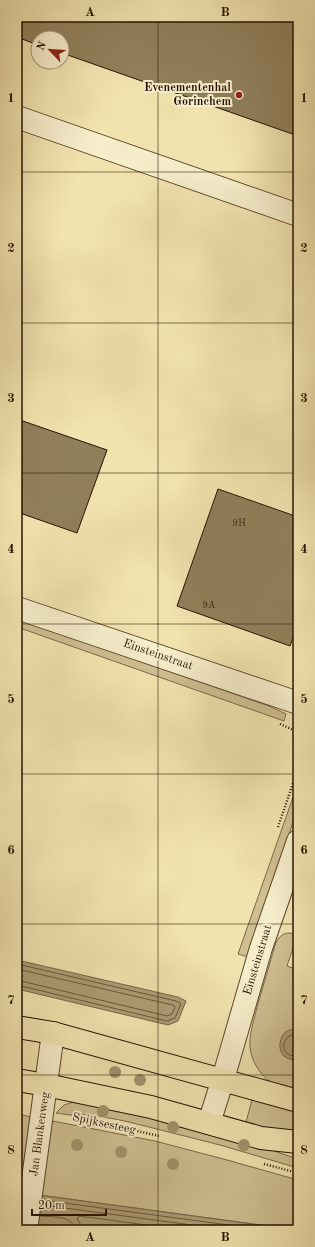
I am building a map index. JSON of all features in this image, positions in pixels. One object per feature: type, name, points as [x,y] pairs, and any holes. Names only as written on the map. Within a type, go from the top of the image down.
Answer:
[{"type":"main road","points":[[17,1027],[54,1033],[298,1101]]},
{"type":"main road","points":[[17,1080],[151,1107],[261,1138],[298,1142]]},
{"type":"street","points":[[17,117],[298,215]]},
{"type":"street","name":"Einsteinstraat","points":[[17,608],[298,703]]},
{"type":"street","name":"Einsteinstraat","points":[[223,1079],[261,948],[298,841]]},
{"type":"street","points":[[46,1085],[54,1033]]},
{"type":"street","points":[[209,1123],[223,1079]]},
{"type":"street","name":"Jan Blankenweg","points":[[26,1230],[46,1085]]},
{"type":"path","name":"Spijksesteeg","points":[[43,1110],[162,1136]]},
{"type":"shaded area","points":[[17,618],[269,706],[286,714],[284,721],[17,627]]},
{"type":"shaded area","points":[[298,783],[298,807],[248,957],[238,954]]},
{"type":"shaded area","points":[[290,933],[297,936],[287,966],[298,970],[298,1030],[293,1029],[291,1059],[298,1061],[298,1090],[287,1090],[265,1078],[254,1061],[250,1047],[253,1022],[276,942],[282,935]]},
{"type":"shaded area","points":[[253,1096],[298,1109],[298,1136],[245,1126]]},
{"type":"shaded area","points":[[77,1101],[83,1101],[253,1144],[298,1159],[298,1168],[220,1145],[129,1122],[95,1115],[70,1115],[56,1113],[64,1105]]},
{"type":"shaded area","points":[[17,1114],[155,1141],[298,1180],[298,1230],[17,1192]]},
{"type":"water","points":[[17,960],[178,997],[186,1001],[178,1021],[168,1025],[17,989]]},
{"type":"water","points":[[294,1029],[298,1030],[298,1061],[285,1057],[282,1054],[280,1047],[284,1033]]},
{"type":"water","points":[[17,1192],[296,1230],[81,1230],[17,1222]]},
{"type":"building","name":"Evenementenhal Gorinchem","points":[[17,17],[298,17],[298,136],[70,56],[70,30],[30,30],[30,42],[17,37]]},
{"type":"building","points":[[17,419],[107,450],[77,533],[17,512]]},
{"type":"building","points":[[218,489],[298,517],[298,624],[290,646],[177,606]]},
{"type":"place","name":"Evenementenhal Gorinchem","points":[[239,95]]}]
